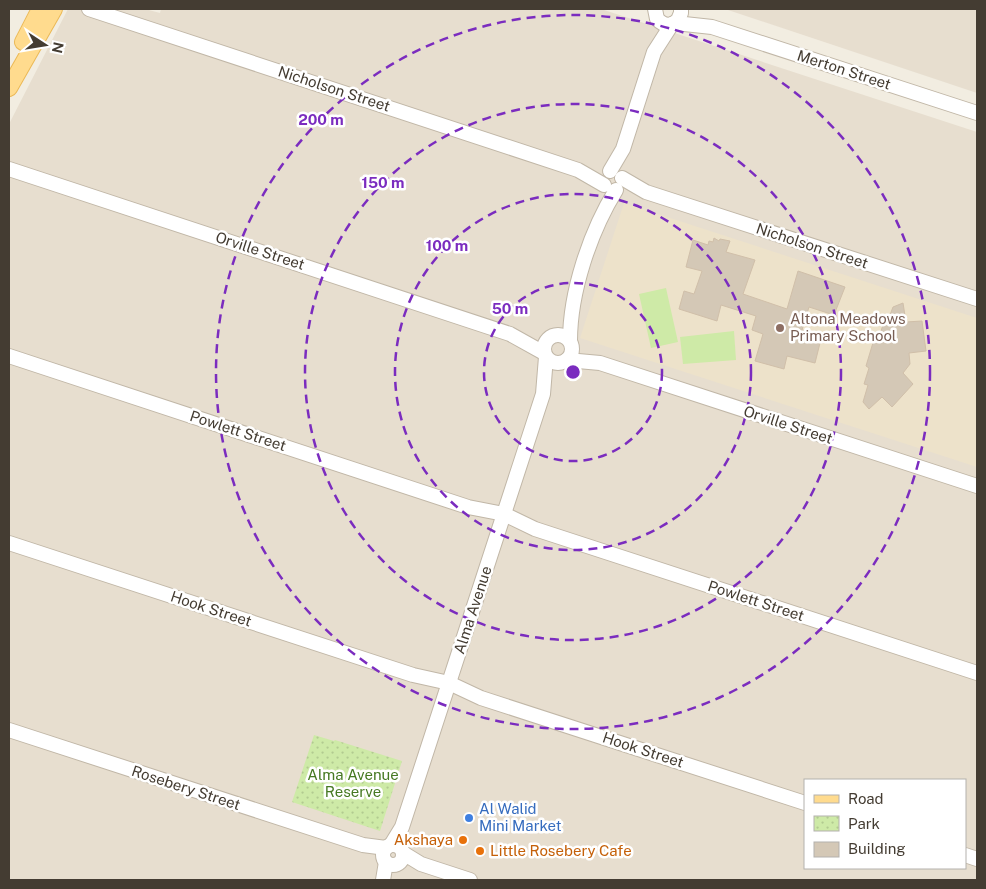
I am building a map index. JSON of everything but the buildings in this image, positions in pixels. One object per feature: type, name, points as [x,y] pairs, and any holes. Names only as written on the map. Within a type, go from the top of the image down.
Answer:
[{"type":"main road","points":[[9,71],[40,9]]},
{"type":"main road","points":[[9,88],[54,9]]},
{"type":"street","name":"Nicholson Street","points":[[89,9],[977,300]]},
{"type":"street","points":[[574,300],[572,354],[565,361],[554,363],[545,355],[545,344],[560,326],[574,300],[592,237],[613,181],[654,52],[656,14],[642,9]]},
{"type":"street","points":[[654,52],[680,17],[683,9]]},
{"type":"street","name":"Merton Street","points":[[683,9],[712,27]]},
{"type":"street","name":"Merton Street","points":[[656,14],[664,24],[674,23],[712,27],[977,114]]},
{"type":"street","name":"Orville Street","points":[[9,168],[510,334],[545,355]]},
{"type":"street","name":"Orville Street","points":[[510,334],[551,336]]},
{"type":"street","points":[[551,336],[561,335],[572,344]]},
{"type":"street","name":"Orville Street","points":[[572,344],[600,363]]},
{"type":"street","name":"Alma Avenue","points":[[384,880],[543,394],[545,355]]},
{"type":"street","name":"Powlett Street","points":[[9,356],[468,506],[486,516],[503,518],[977,673]]},
{"type":"street","name":"Orville Street","points":[[565,361],[600,363],[977,486]]},
{"type":"street","name":"Alma Avenue","points":[[543,394],[565,361]]},
{"type":"street","name":"Hook Street","points":[[9,543],[413,675],[431,685],[448,687],[804,803]]},
{"type":"street","name":"Rosebery Street","points":[[9,730],[470,880]]},
{"type":"shaded area","points":[[68,9],[145,9],[160,13],[161,9],[601,9],[977,132],[977,880],[9,880],[9,124]]},
{"type":"shaded area","points":[[725,9],[977,9],[977,93]]},
{"type":"shaded area","name":"Altona Meadows Primary School","points":[[624,203],[977,318],[977,467],[580,338]]},
{"type":"green space","points":[[666,288],[678,342],[651,348],[639,294]]},
{"type":"green space","points":[[734,331],[736,360],[683,364],[680,337]]},
{"type":"green space","name":"Alma Avenue Reserve","points":[[314,735],[402,761],[380,831],[292,802]]},
{"type":"place","name":"Altona Meadows Primary School","points":[[780,328]]},
{"type":"place","name":"Al Walid Mini Market","points":[[469,818]]},
{"type":"place","name":"Akshaya","points":[[463,840]]},
{"type":"place","name":"Little Rosebery Cafe","points":[[480,851]]}]
